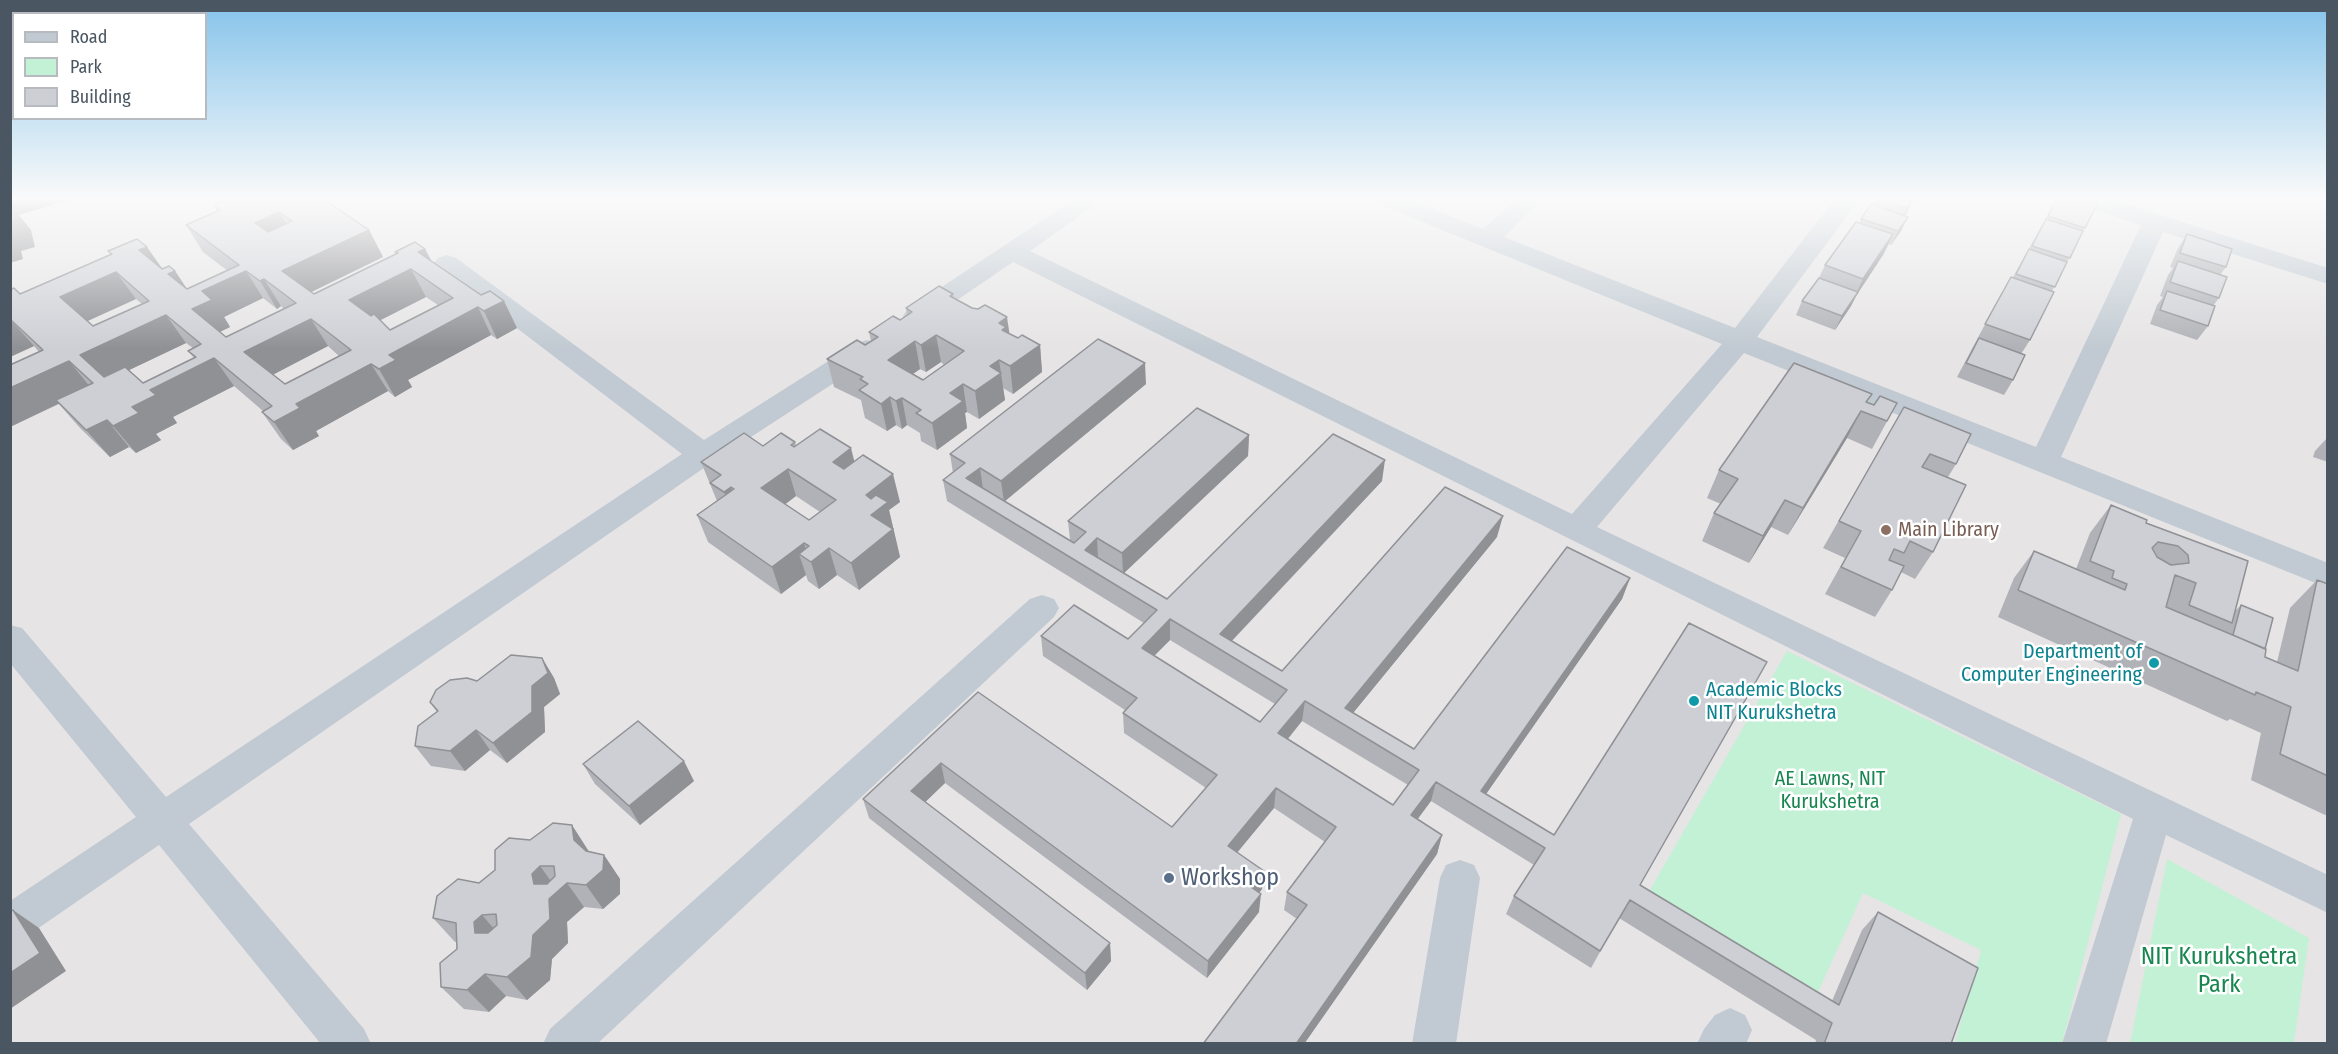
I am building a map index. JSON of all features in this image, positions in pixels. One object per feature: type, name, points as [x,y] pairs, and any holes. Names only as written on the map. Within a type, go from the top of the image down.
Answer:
[{"type":"street","points":[[10,924],[703,454],[1016,249]]},
{"type":"street","points":[[1513,249],[2328,576]]},
{"type":"street","points":[[1576,530],[1740,340],[1809,249]]},
{"type":"street","points":[[2044,462],[2142,249]]},
{"type":"street","points":[[2242,249],[2328,276]]},
{"type":"street","points":[[1012,252],[1576,530],[2328,895]]},
{"type":"street","points":[[447,263],[703,454]]},
{"type":"street","points":[[565,1044],[1042,608]]},
{"type":"street","points":[[10,638],[349,1044]]},
{"type":"street","points":[[2084,1044],[2154,811]]},
{"type":"street","points":[[1434,1044],[1460,878]]},
{"type":"shaded area","points":[[11,249],[2327,249],[2327,1043],[11,1043]]},
{"type":"green space","name":"AE Lawns, NIT Kurukshetra","points":[[1787,651],[2121,814],[2062,1043],[1955,1043],[1981,950],[1863,893],[1813,1003],[1646,897]]},
{"type":"green space","name":"NIT Kurukshetra Park","points":[[2167,859],[2309,938],[2294,1043],[2130,1043]]},
{"type":"building","points":[[112,249],[141,249],[139,250],[162,269],[169,266],[175,271],[168,274],[187,289],[239,265],[218,249],[328,249],[282,271],[314,294],[398,253],[395,252],[401,249],[425,249],[418,252],[481,295],[490,291],[504,301],[484,311],[478,307],[389,355],[396,360],[379,369],[371,364],[296,404],[300,408],[274,422],[262,412],[272,406],[214,358],[150,390],[156,395],[132,407],[139,413],[113,426],[107,420],[86,430],[56,400],[93,383],[69,361],[10,388],[10,365],[43,350],[10,319],[10,290],[14,288],[20,294],[112,254],[108,251]],"holes":[[[411,269],[453,298],[390,330],[374,314],[371,316],[349,300]],[[246,271],[260,281],[264,279],[296,303],[226,337],[192,309],[212,300],[202,291]],[[116,272],[149,301],[93,326],[60,297]],[[166,315],[201,344],[188,351],[196,357],[143,383],[125,367],[104,377],[80,355]],[[311,319],[351,350],[285,384],[244,352]]]},
{"type":"building","points":[[1836,249],[1883,249],[1863,279],[1825,265]]},
{"type":"building","points":[[2029,249],[2067,262],[2055,287],[2016,274]]},
{"type":"building","points":[[2042,249],[2074,249],[2070,258]]},
{"type":"building","points":[[2181,249],[2232,249],[2226,267],[2180,253]]},
{"type":"building","points":[[2178,261],[2227,277],[2219,298],[2170,282]]},
{"type":"building","points":[[2011,277],[2054,292],[2030,340],[1985,324]]},
{"type":"building","points":[[1819,278],[1858,292],[1842,316],[1802,301]]},
{"type":"building","points":[[939,286],[953,294],[950,296],[972,308],[978,309],[985,305],[1007,317],[999,323],[1006,327],[1002,330],[1018,338],[1022,335],[1040,345],[1010,366],[999,360],[990,366],[1001,373],[975,391],[963,384],[950,393],[963,401],[932,423],[916,413],[921,410],[902,398],[896,401],[890,397],[881,404],[859,390],[868,384],[860,379],[863,377],[827,359],[857,340],[865,345],[878,337],[869,332],[893,316],[900,320],[912,312],[906,308]],"holes":[[[936,335],[964,351],[923,380],[888,360],[915,341],[921,345]]]},
{"type":"building","points":[[2167,291],[2215,306],[2208,326],[2160,310]]},
{"type":"building","points":[[1979,338],[2025,355],[2013,380],[1966,363]]},
{"type":"building","name":"Academic Blocks NIT Kurukshetra","points":[[1098,339],[1145,363],[1001,481],[980,468],[966,478],[1074,543],[1086,532],[1068,521],[1197,408],[1249,435],[1122,553],[1097,538],[1085,550],[1167,599],[1333,434],[1385,460],[1220,634],[1282,671],[1445,487],[1503,516],[1345,708],[1414,749],[1567,547],[1630,578],[1481,791],[1554,835],[1689,623],[1767,662],[1640,885],[1839,1005],[1878,912],[1978,968],[1951,1044],[1824,1044],[1832,1023],[1630,900],[1600,951],[1514,896],[1545,848],[1436,782],[1411,815],[1442,835],[1296,1044],[1203,1044],[1307,905],[1287,892],[1336,827],[1276,788],[1228,846],[1264,871],[1251,887],[1261,894],[1208,961],[941,763],[911,791],[1110,943],[1085,973],[863,799],[978,692],[1172,827],[1217,775],[1123,713],[1137,698],[1041,636],[1074,605],[1128,639],[1157,610],[943,480],[965,463],[950,454]],"holes":[[[1170,619],[1287,690],[1260,722],[1142,648]],[[1305,701],[1419,770],[1393,805],[1278,733]]]},
{"type":"building","points":[[1794,363],[1872,394],[1866,402],[1874,405],[1880,396],[1897,403],[1887,421],[1861,411],[1803,508],[1785,500],[1763,536],[1714,513],[1738,479],[1719,470]]},
{"type":"building","name":"Main Library","points":[[1904,407],[1971,434],[1956,464],[1930,454],[1922,467],[1966,485],[1933,552],[1910,541],[1904,553],[1894,549],[1889,560],[1904,566],[1892,590],[1841,567],[1861,531],[1839,521]]},
{"type":"building","points":[[820,429],[851,448],[833,462],[844,469],[863,455],[893,474],[866,495],[871,499],[876,495],[888,502],[871,515],[893,529],[851,563],[829,548],[811,562],[799,554],[809,546],[804,543],[772,567],[697,515],[734,489],[731,487],[724,492],[710,483],[721,475],[701,462],[744,433],[763,446],[781,433],[795,442],[791,445],[794,447]],"holes":[[[788,469],[836,500],[809,520],[761,488]]]},
{"type":"building","points":[[2111,505],[2147,520],[2146,523],[2248,561],[2232,623],[2189,605],[2196,583],[2175,575],[2166,607],[2266,649],[2265,657],[2298,671],[2317,580],[2328,584],[2328,776],[2280,754],[2291,707],[2256,692],[2255,695],[2018,590],[2034,551],[2125,590],[2127,584],[2112,578],[2114,571],[2090,561]],"holes":[[[2158,542],[2178,546],[2188,555],[2189,563],[2171,565],[2157,557],[2152,548]]]},
{"type":"building","points":[[2241,605],[2273,618],[2265,649],[2233,635]]},
{"type":"building","points":[[511,655],[542,658],[548,673],[532,686],[532,712],[493,743],[476,730],[450,751],[415,746],[418,726],[438,711],[430,702],[436,690],[450,680],[467,678],[477,681]]},
{"type":"building","points":[[638,721],[684,761],[629,806],[583,764]]},
{"type":"building","points":[[553,823],[572,825],[574,840],[586,851],[604,855],[603,870],[586,885],[567,883],[549,899],[550,919],[533,935],[531,957],[507,977],[485,974],[467,990],[441,987],[440,963],[457,949],[456,923],[433,918],[437,896],[458,879],[479,883],[495,870],[495,850],[509,838],[530,840]],"holes":[[[540,866],[554,866],[555,876],[547,884],[534,884],[532,874]],[[496,914],[497,925],[488,933],[475,933],[474,922],[482,915]]]},
{"type":"building","points":[[13,910],[40,953],[10,973],[10,911]]},
{"type":"place","name":"Main Library","points":[[1886,530]]},
{"type":"place","name":"Department of Computer Engineering","points":[[2154,663]]},
{"type":"place","name":"Academic Blocks NIT Kurukshetra","points":[[1694,701]]},
{"type":"place","name":"Workshop","points":[[1169,878]]}]
